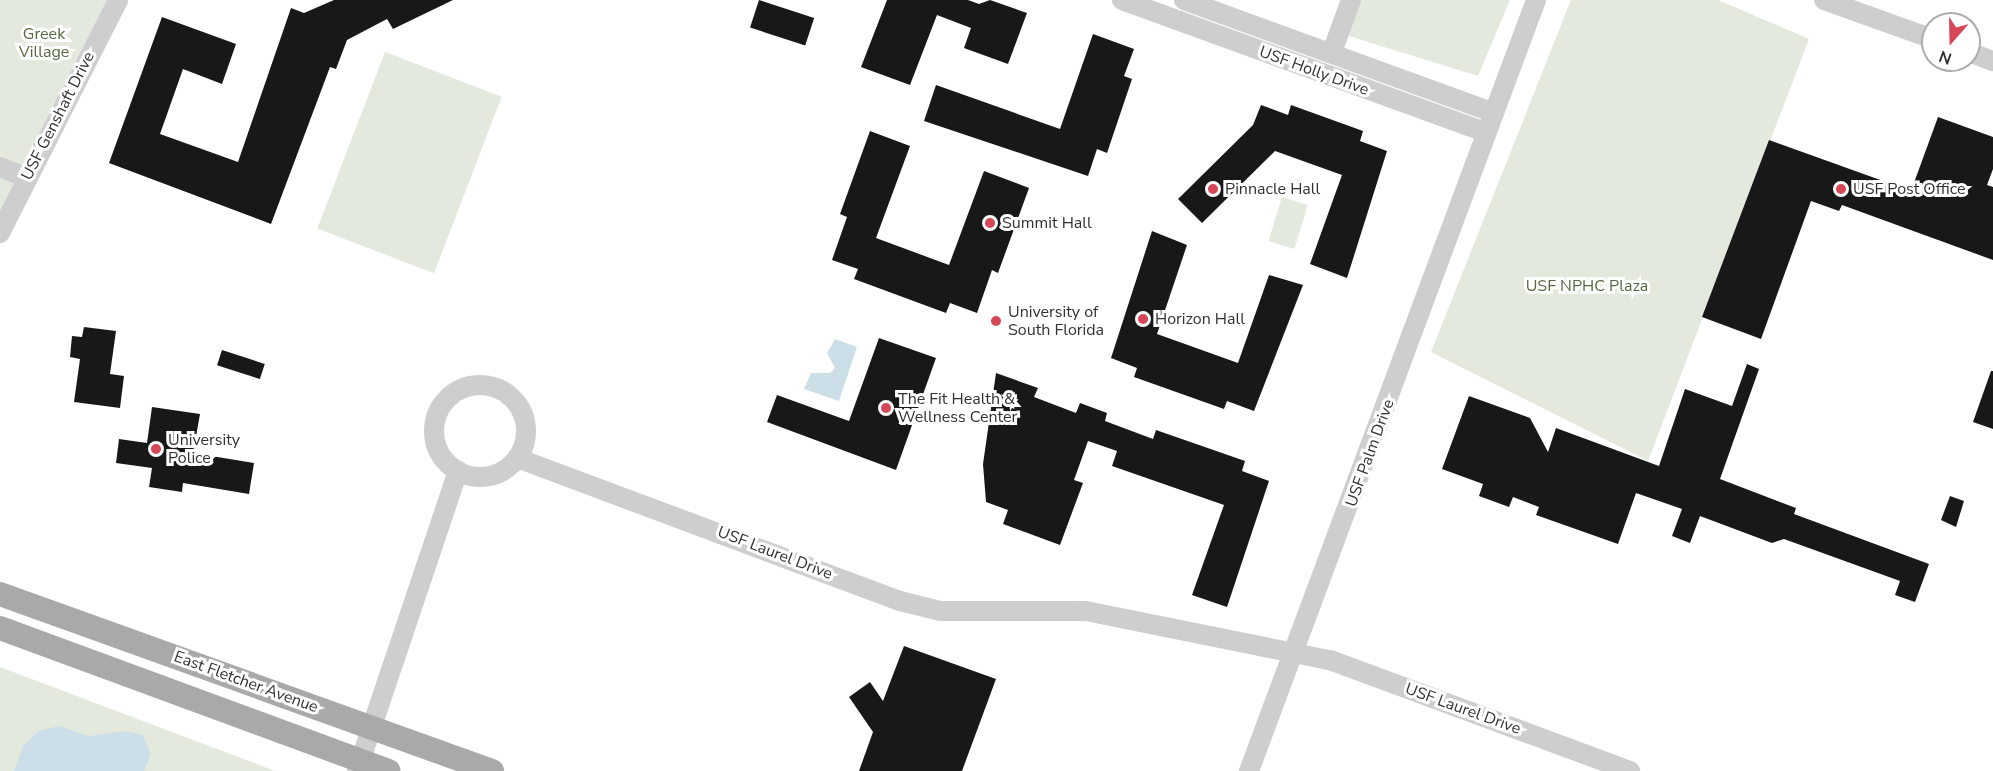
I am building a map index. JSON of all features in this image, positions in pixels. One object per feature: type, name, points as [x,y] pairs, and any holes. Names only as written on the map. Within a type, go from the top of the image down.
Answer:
[{"type":"main road","name":"East Fletcher Avenue","points":[[0,594],[492,771]]},
{"type":"main road","name":"East Fletcher Avenue","points":[[0,628],[359,766],[388,771]]},
{"type":"street","name":"USF Genshaft Drive","points":[[0,233],[118,0]]},
{"type":"street","name":"USF Holly Drive","points":[[1122,0],[1487,134]]},
{"type":"street","name":"USF Holly Drive","points":[[1184,0],[1332,52],[1494,113]]},
{"type":"street","points":[[1332,52],[1351,0]]},
{"type":"street","points":[[1487,134],[1536,0]]},
{"type":"street","points":[[1824,0],[1921,35]]},
{"type":"street","name":"USF Palm Drive","points":[[1250,771],[1487,134]]},
{"type":"street","points":[[0,166],[27,178]]},
{"type":"street","points":[[470,386],[492,386],[517,403],[527,432],[518,458],[488,476],[458,471],[438,449],[435,420],[451,396],[470,386]]},
{"type":"street","name":"USF Laurel Drive","points":[[518,458],[900,601],[940,611],[1086,610],[1295,655],[1330,660],[1630,771]]},
{"type":"street","points":[[359,766],[374,728],[458,471]]},
{"type":"green space","name":"Greek Village","points":[[0,0],[114,0],[0,225]]},
{"type":"green space","points":[[1352,0],[1510,0],[1478,76],[1339,33]]},
{"type":"green space","name":"USF NPHC Plaza","points":[[1571,0],[1718,0],[1809,39],[1648,461],[1431,352]]},
{"type":"green space","points":[[385,52],[502,97],[434,273],[317,228]]},
{"type":"green space","points":[[1282,197],[1308,205],[1294,249],[1269,241]]},
{"type":"green space","points":[[0,667],[275,771],[0,771]]},
{"type":"shaded area","points":[[835,339],[857,347],[839,401],[804,389],[811,373],[830,373],[835,368],[827,353]]},
{"type":"shaded area","points":[[59,726],[89,736],[125,731],[143,735],[151,754],[144,771],[14,771],[23,746],[39,731]]},
{"type":"building","points":[[334,0],[453,0],[393,29],[387,19],[347,40],[336,69],[330,67],[271,224],[109,163],[162,17],[236,44],[222,84],[183,69],[160,134],[238,162],[291,8],[304,13]]},
{"type":"building","points":[[759,0],[814,18],[805,46],[750,28]]},
{"type":"building","points":[[887,0],[968,0],[979,4],[990,0],[1027,13],[1008,64],[964,48],[971,28],[937,15],[910,85],[861,67]]},
{"type":"building","points":[[1093,34],[1134,49],[1124,76],[1132,79],[1107,153],[1097,149],[1088,176],[924,121],[936,85],[1060,129]]},
{"type":"building","name":"Pinnacle Hall","points":[[1261,105],[1288,115],[1291,105],[1363,131],[1360,141],[1387,151],[1347,278],[1310,264],[1342,175],[1275,151],[1202,223],[1178,199],[1253,125]]},
{"type":"building","points":[[1938,117],[1993,137],[1993,169],[1987,185],[1993,187],[1993,260],[1842,205],[1839,211],[1811,201],[1761,339],[1702,317],[1769,140],[1911,191]]},
{"type":"building","name":"Summit Hall","points":[[870,131],[910,146],[876,238],[949,265],[984,171],[1029,188],[998,273],[992,270],[977,313],[950,303],[946,313],[854,279],[858,269],[832,260],[847,217],[840,214]]},
{"type":"building","name":"Horizon Hall","points":[[1152,231],[1187,245],[1157,334],[1238,363],[1269,275],[1303,285],[1254,411],[1227,401],[1224,409],[1134,377],[1137,368],[1111,358]]},
{"type":"building","points":[[84,327],[116,331],[110,374],[124,376],[120,408],[74,402],[80,359],[70,357],[72,336],[82,337]]},
{"type":"building","name":"The Fit Health & Wellness Center","points":[[879,338],[936,358],[896,470],[767,422],[777,395],[849,421]]},
{"type":"building","points":[[222,350],[265,364],[260,379],[217,365]]},
{"type":"building","points":[[1747,364],[1759,369],[1720,479],[1796,508],[1794,514],[1929,564],[1915,602],[1895,595],[1900,581],[1784,539],[1772,543],[1700,516],[1690,543],[1672,536],[1682,509],[1636,493],[1618,544],[1536,515],[1539,507],[1513,497],[1509,507],[1479,496],[1483,484],[1442,469],[1469,396],[1530,418],[1548,452],[1556,428],[1659,466],[1685,389],[1732,406]]},
{"type":"building","points":[[1991,371],[1993,371],[1993,429],[1973,422]]},
{"type":"building","points":[[996,373],[1038,388],[1034,397],[1076,413],[1080,403],[1107,413],[1105,421],[1153,439],[1156,430],[1245,461],[1242,471],[1269,481],[1227,607],[1192,595],[1224,505],[1112,466],[1117,451],[1088,441],[1074,480],[1083,483],[1060,545],[1003,524],[1008,510],[986,502],[983,464]]},
{"type":"building","name":"University Police","points":[[152,407],[200,414],[193,453],[254,463],[249,494],[183,483],[182,492],[149,487],[152,468],[116,463],[119,439],[147,443]]},
{"type":"building","points":[[1950,496],[1964,501],[1956,527],[1941,520]]},
{"type":"building","points":[[904,646],[996,679],[962,771],[859,771],[873,732],[849,697],[870,682],[883,701]]},
{"type":"place","name":"Pinnacle Hall","points":[[1213,189]]},
{"type":"place","name":"USF Post Office","points":[[1841,189]]},
{"type":"place","name":"Summit Hall","points":[[990,223]]},
{"type":"place","name":"Horizon Hall","points":[[1143,319]]},
{"type":"place","name":"University of South Florida","points":[[996,321]]},
{"type":"place","name":"The Fit Health & Wellness Center","points":[[886,408]]},
{"type":"place","name":"University Police","points":[[156,449]]}]
